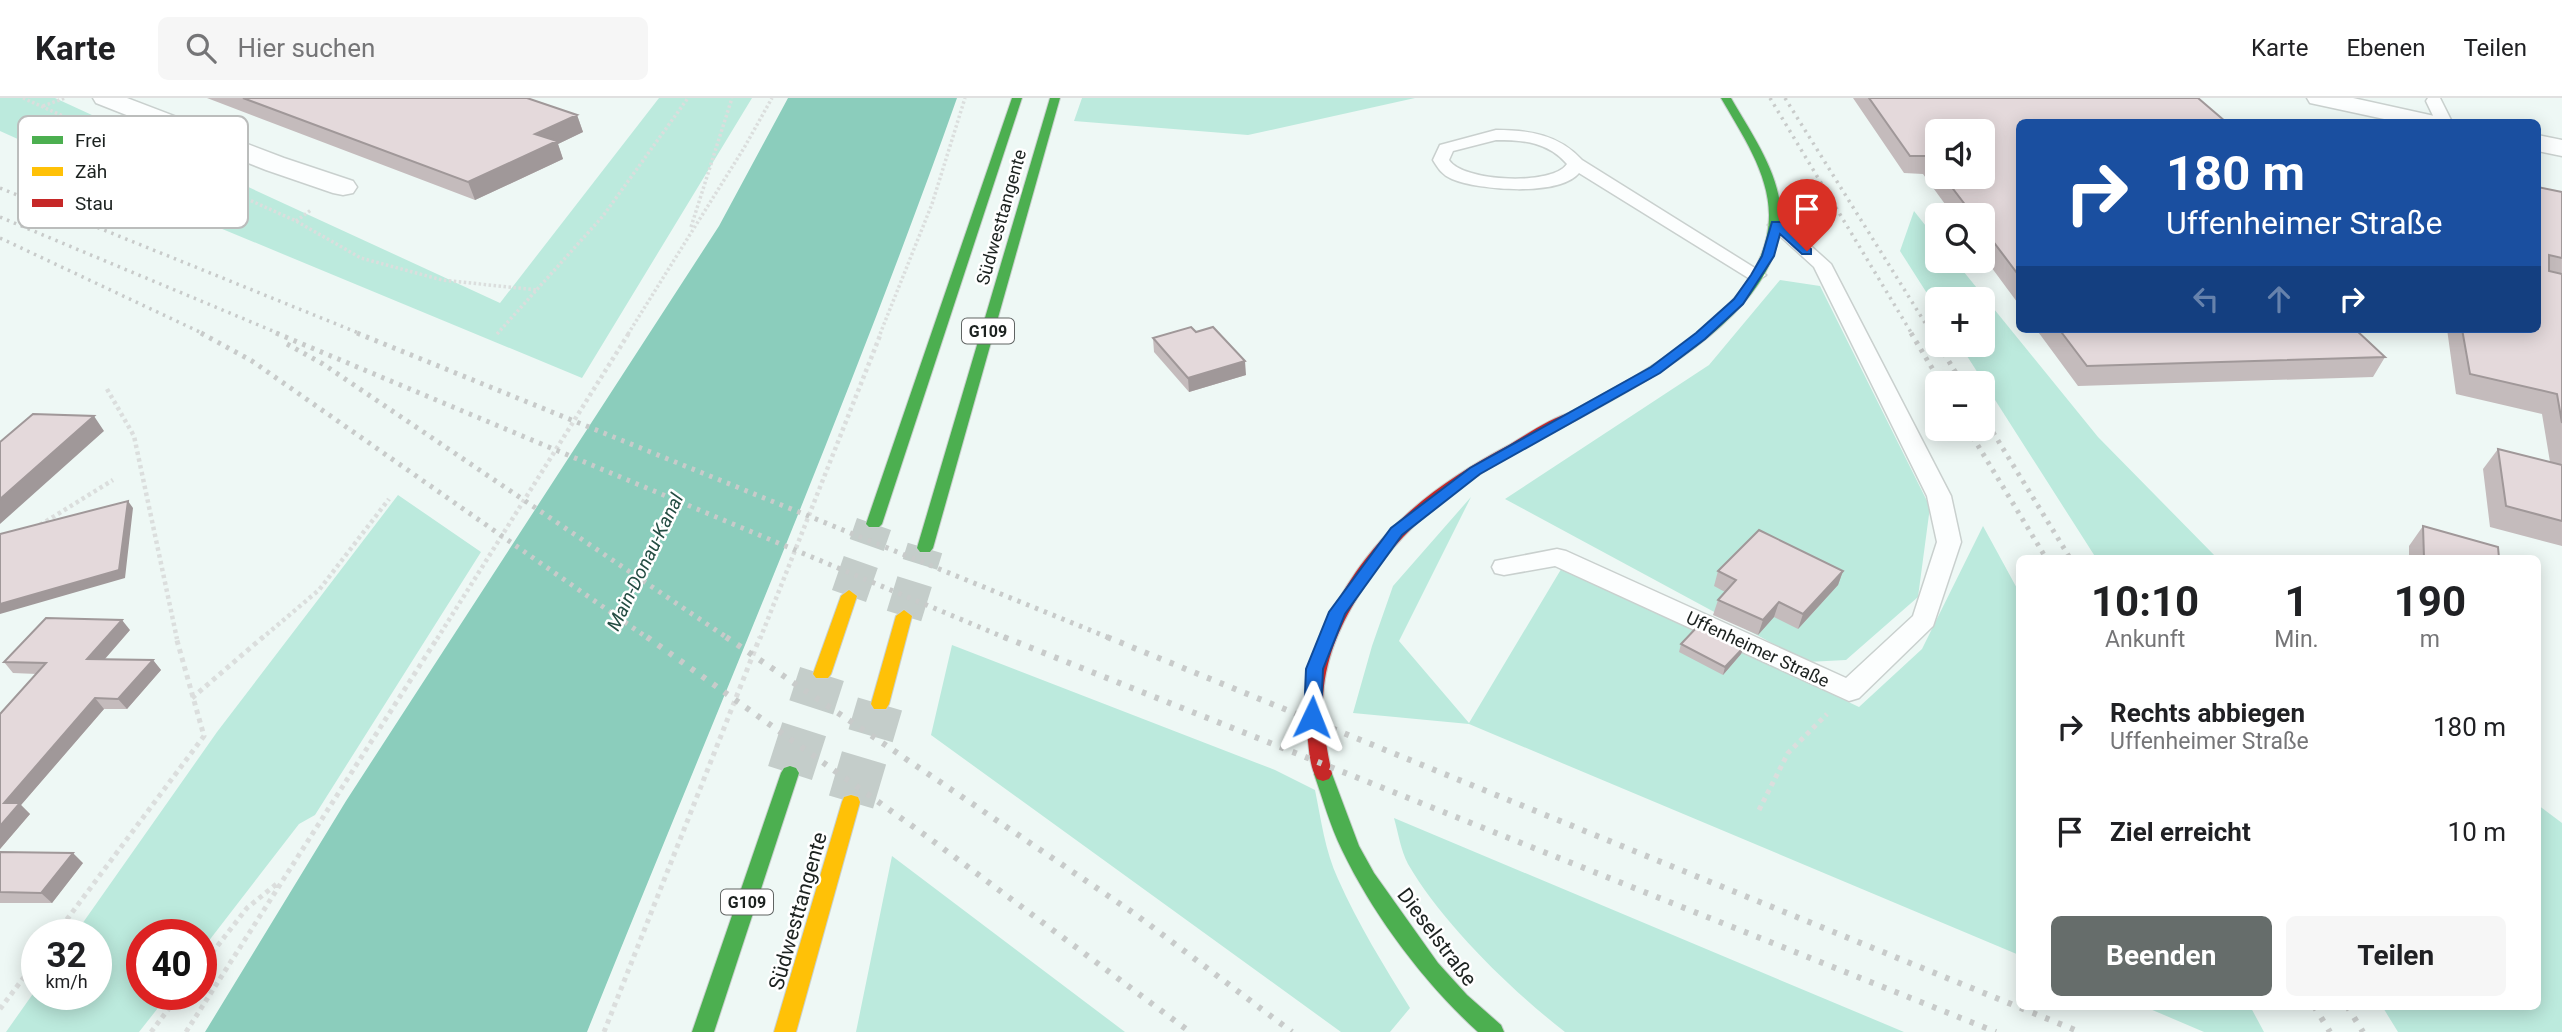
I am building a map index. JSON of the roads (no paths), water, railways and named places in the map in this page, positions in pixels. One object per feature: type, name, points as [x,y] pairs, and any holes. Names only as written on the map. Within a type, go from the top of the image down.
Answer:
[{"type":"main road","name":"Südwesttangente","points":[[874,524],[1017,98]]},
{"type":"main road","name":"Südwesttangente","points":[[925,548],[1055,98]]},
{"type":"main road","points":[[1726,98],[1769,177],[1777,225],[1768,256],[1757,275]]},
{"type":"main road","name":"Dieselstraße","points":[[1493,1032],[1468,1012],[1408,941],[1356,861],[1321,772],[1312,717],[1314,669],[1337,612],[1397,532],[1475,471],[1656,370],[1701,336],[1739,302],[1757,275]]},
{"type":"main road","points":[[822,674],[849,596]]},
{"type":"main road","points":[[880,704],[904,617]]},
{"type":"main road","name":"G109","points":[[703,1032],[790,773]]},
{"type":"main road","name":"Südwesttangente","points":[[785,1032],[851,802]]},
{"type":"street","points":[[105,98],[151,116]]},
{"type":"street","points":[[2319,98],[2432,112]]},
{"type":"street","points":[[2541,144],[2562,148]]},
{"type":"street","points":[[248,154],[343,187]]},
{"type":"lane","points":[[1576,164],[1571,172],[1551,180],[1496,183],[1468,179],[1448,170],[1441,160],[1446,148],[1460,141],[1502,136],[1547,141],[1571,156],[1576,164],[1757,275]]},
{"type":"lane","name":"Uffenheimer Straße","points":[[1504,567],[1557,557],[1849,691],[1924,620],[1949,542],[1938,496],[1822,264],[1777,225]]},
{"type":"water","name":"Main-Donau-Kanal","points":[[788,98],[957,98],[870,334],[587,1032],[205,1032],[346,801],[719,226]]},
{"type":"tunnel","points":[[849,596],[874,524]]},
{"type":"tunnel","points":[[904,616],[925,548]]},
{"type":"tunnel","points":[[790,773],[822,674]]},
{"type":"tunnel","points":[[851,802],[880,704]]},
{"type":"railway","points":[[1770,98],[1912,334]]},
{"type":"railway","points":[[1785,98],[1925,323]]},
{"type":"railway","points":[[0,188],[18,195]]},
{"type":"railway","points":[[0,217],[18,225]]},
{"type":"railway","points":[[26,228],[280,334]]},
{"type":"railway","points":[[99,228],[361,334]]},
{"type":"railway","points":[[0,238],[204,334]]},
{"type":"railway","points":[[201,333],[252,361],[649,639]]},
{"type":"railway","points":[[276,333],[1008,639]]},
{"type":"railway","points":[[357,333],[1112,639]]},
{"type":"railway","points":[[1911,333],[1934,371]]},
{"type":"railway","points":[[287,344],[323,364],[729,639]]},
{"type":"railway","points":[[1946,357],[1955,371]]},
{"type":"railway","points":[[1995,436],[2068,555]]},
{"type":"railway","points":[[1975,441],[2044,555]]},
{"type":"railway","points":[[647,637],[929,838],[1190,1032]]},
{"type":"railway","points":[[726,637],[1135,914],[1292,1032]]},
{"type":"railway","points":[[1004,637],[1996,1032]]},
{"type":"railway","points":[[1107,637],[2016,1006]]},
{"type":"railway","points":[[2026,1010],[2080,1032]]},
{"type":"railway","points":[[2316,1010],[2330,1032]]},
{"type":"railway","points":[[2349,1010],[2363,1032]]}]
